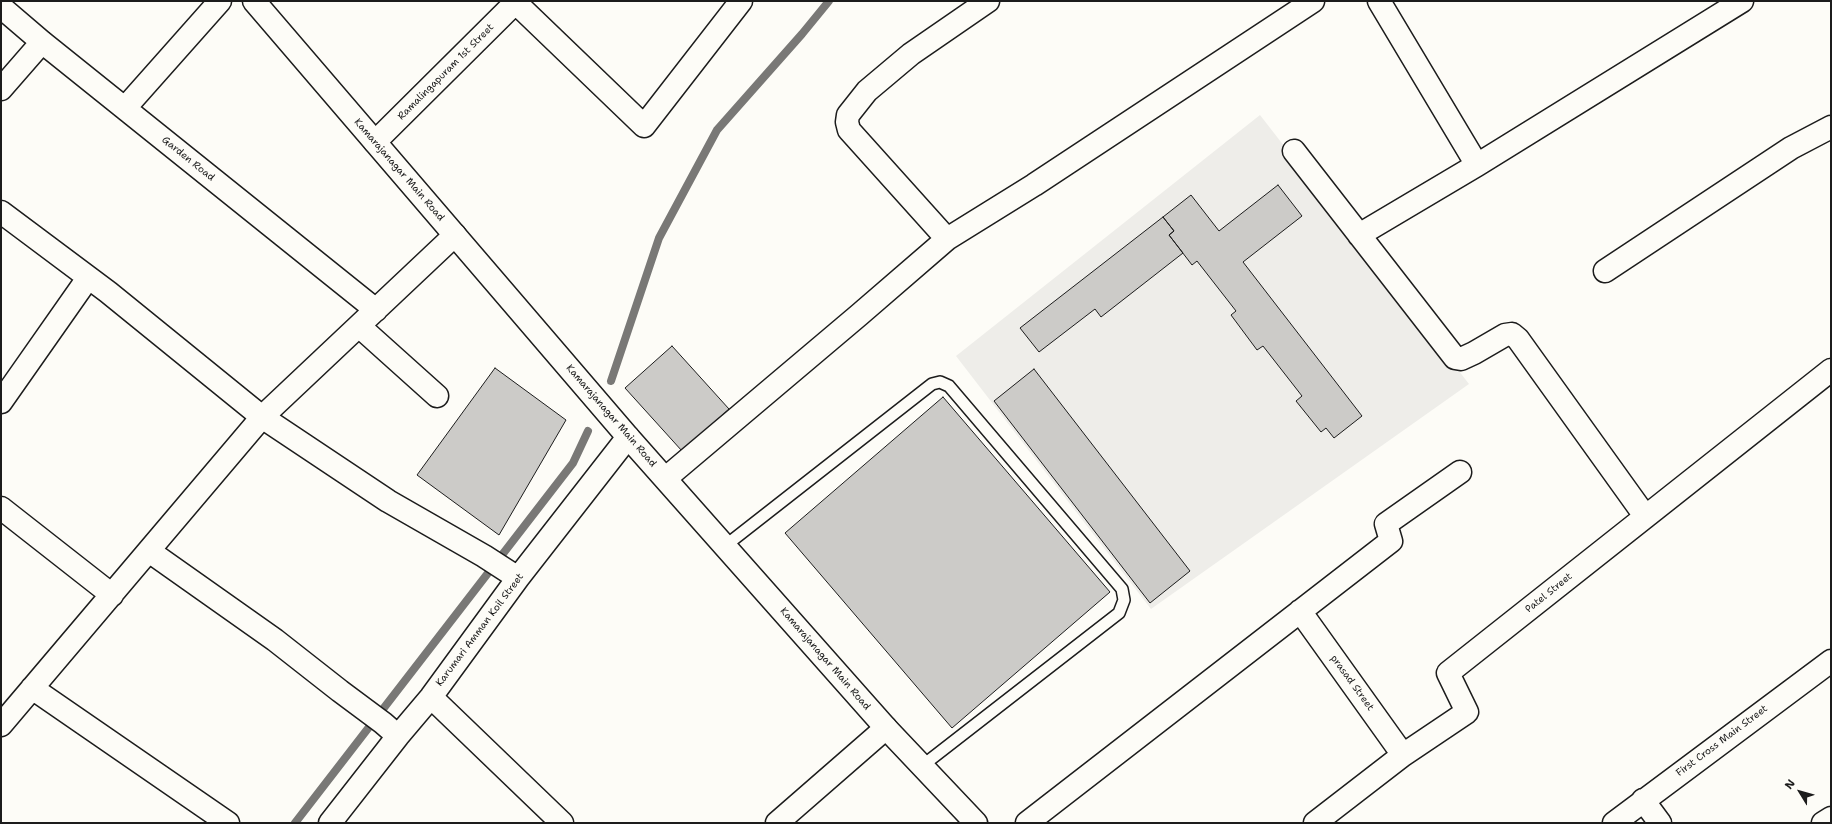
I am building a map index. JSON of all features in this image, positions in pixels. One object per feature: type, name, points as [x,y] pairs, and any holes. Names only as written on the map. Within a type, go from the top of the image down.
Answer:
[{"type":"street","points":[[125,108],[220,1]]},
{"type":"street","name":"Kamarajanagar Main Road","points":[[254,1],[628,436],[886,728],[976,823]]},
{"type":"street","points":[[516,1],[644,126],[741,1]]},
{"type":"street","name":"Ramalingapuram 1st Street","points":[[375,142],[516,1]]},
{"type":"street","points":[[947,239],[849,130],[847,122],[848,115],[867,91],[911,54],[988,1]]},
{"type":"street","points":[[666,478],[947,239],[1034,185],[1314,1]]},
{"type":"street","points":[[1379,1],[1477,165]]},
{"type":"street","points":[[1359,235],[1477,165],[1742,1]]},
{"type":"street","name":"Garden Road","points":[[1,7],[42,42],[376,310]]},
{"type":"street","points":[[1,89],[42,42]]},
{"type":"street","points":[[1605,271],[1791,148],[1831,127]]},
{"type":"street","points":[[1294,151],[1455,358],[1461,359],[1505,335],[1512,334],[1518,339],[1645,516]]},
{"type":"street","points":[[1,212],[108,292],[262,417],[388,501],[484,556],[518,578]]},
{"type":"street","points":[[1,725],[112,596],[262,417],[455,235]]},
{"type":"street","points":[[1,402],[88,278]]},
{"type":"street","points":[[359,326],[437,396]]},
{"type":"street","name":"Patel Street","points":[[1314,823],[1403,754],[1467,712],[1448,673],[1831,370]]},
{"type":"street","name":"Karumari Amman Koil Street","points":[[330,823],[398,736],[431,697],[518,578],[628,436]]},
{"type":"street","points":[[1027,823],[1391,541],[1386,524],[1460,472]]},
{"type":"street","points":[[1,508],[112,596]]},
{"type":"street","points":[[149,551],[276,640],[398,736]]},
{"type":"street","name":"prasad Street","points":[[1300,611],[1403,754]]},
{"type":"street","name":"First Cross Main Street","points":[[1614,823],[1831,661]]},
{"type":"street","points":[[32,688],[228,823]]},
{"type":"street","points":[[431,697],[562,823]]},
{"type":"street","points":[[777,823],[886,728]]},
{"type":"street","points":[[1643,800],[1660,823]]},
{"type":"street","points":[[1823,823],[1831,818]]},
{"type":"lane","points":[[725,546],[932,384],[940,382],[949,386],[1122,589],[1124,600],[1119,613],[922,766]]},
{"type":"shaded area","points":[[1260,115],[1469,384],[1151,609],[956,356]]},
{"type":"building","points":[[1278,185],[1302,216],[1243,262],[1362,416],[1334,438],[1326,428],[1321,432],[1296,401],[1302,396],[1263,346],[1257,350],[1231,315],[1236,311],[1197,261],[1192,265],[1169,235],[1174,231],[1163,217],[1191,195],[1219,231]]},
{"type":"building","points":[[1163,217],[1174,231],[1169,235],[1183,253],[1101,317],[1095,309],[1039,352],[1020,328]]},
{"type":"building","points":[[672,346],[729,409],[682,451],[625,388]]},
{"type":"building","points":[[495,368],[566,420],[499,535],[417,475]]},
{"type":"building","points":[[1034,369],[1190,571],[1150,603],[994,401]]},
{"type":"building","points":[[943,397],[1110,592],[952,728],[785,533]]},
{"type":"waterway","points":[[611,381],[659,238],[717,130],[802,34],[829,1]]},
{"type":"waterway","points":[[295,823],[573,463],[588,431]]}]
